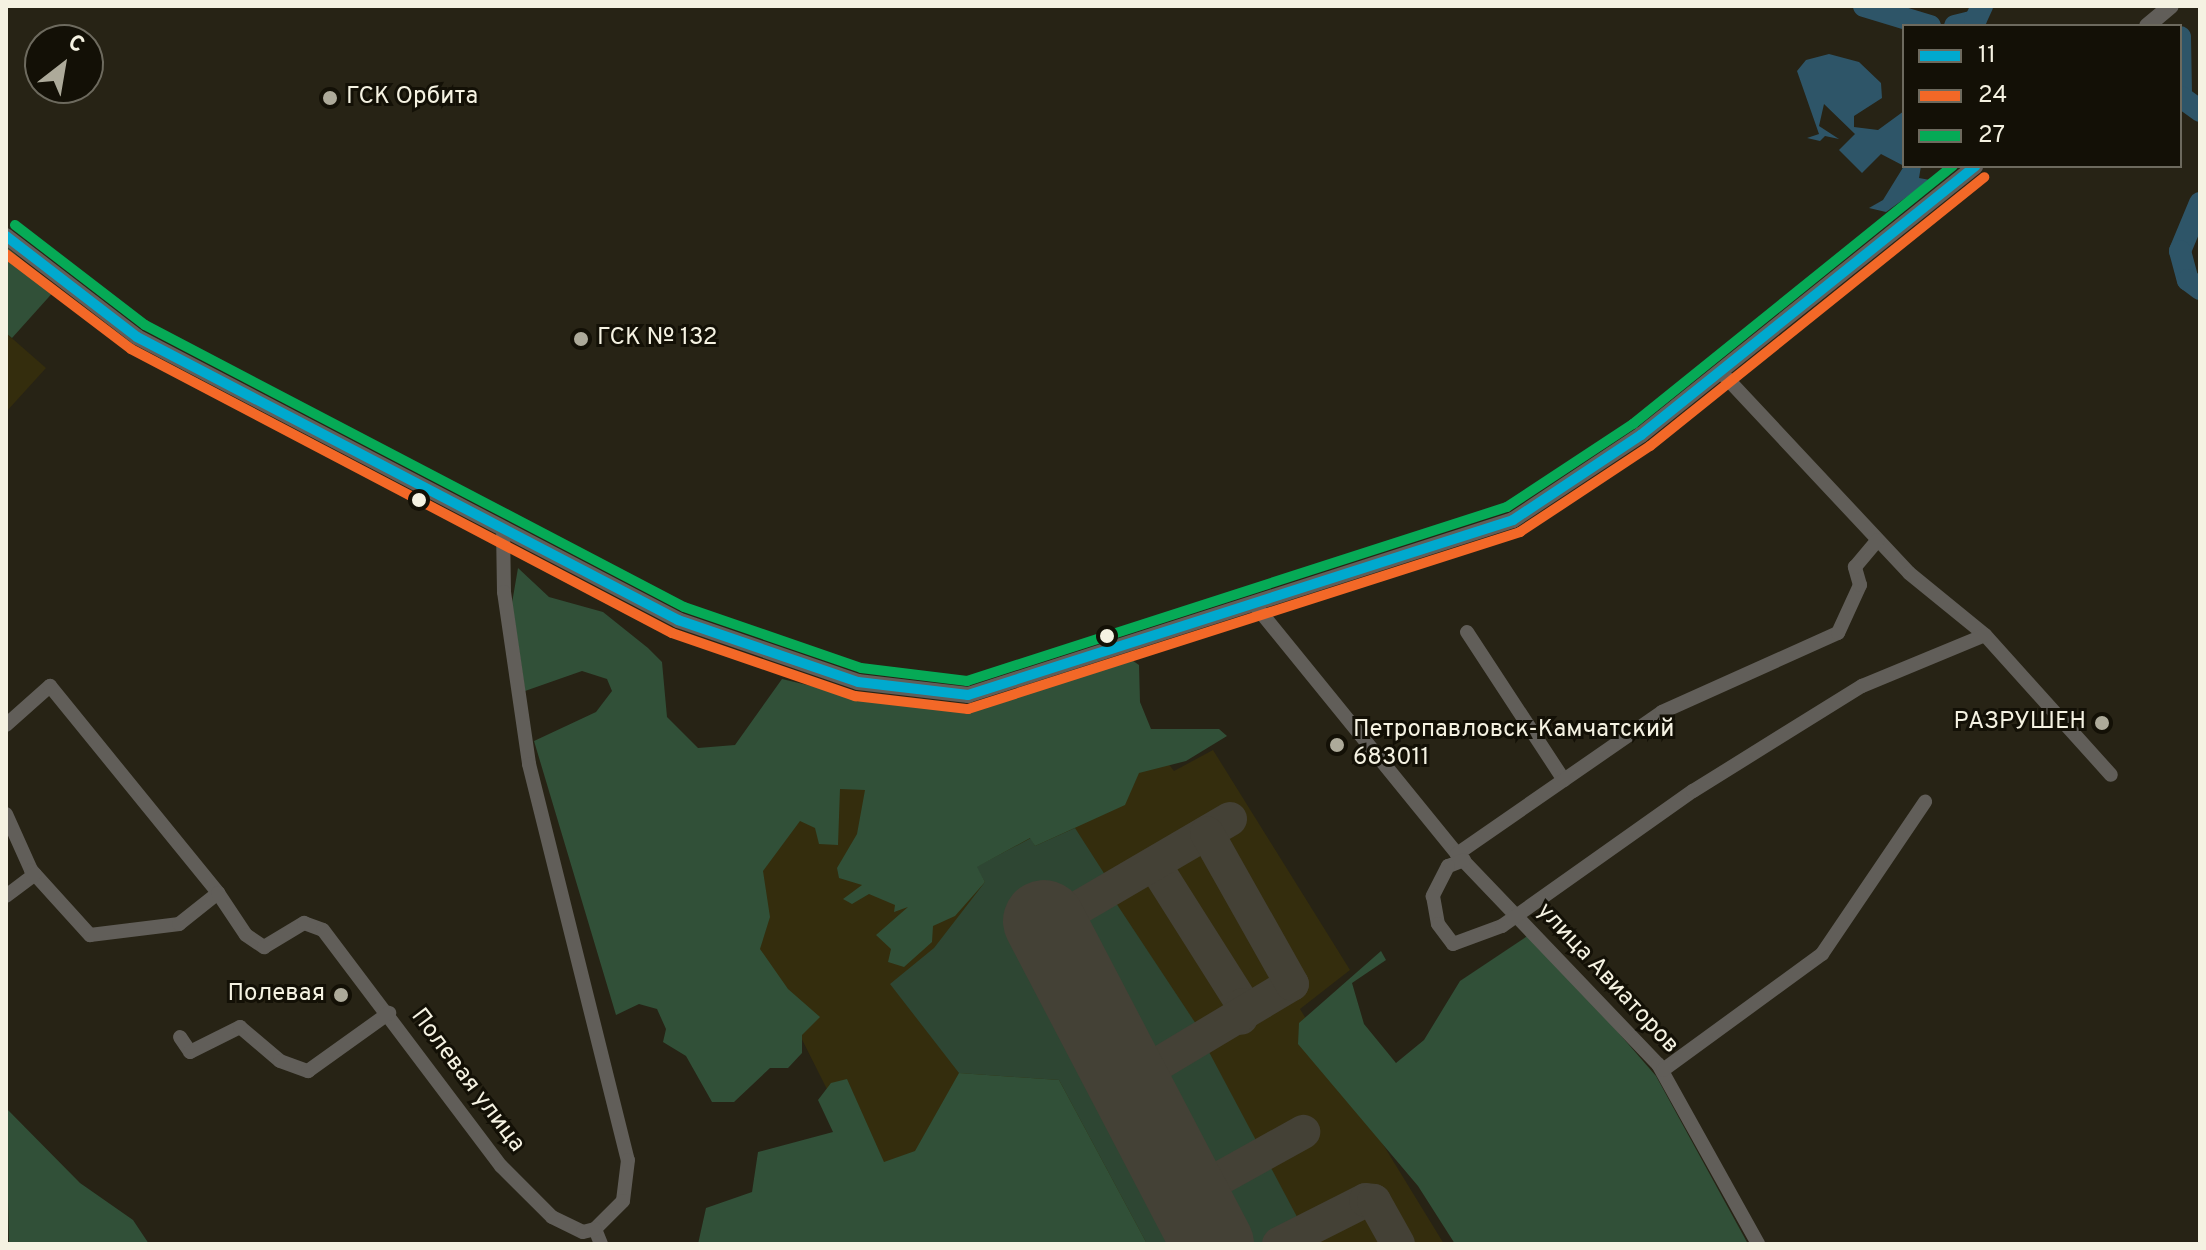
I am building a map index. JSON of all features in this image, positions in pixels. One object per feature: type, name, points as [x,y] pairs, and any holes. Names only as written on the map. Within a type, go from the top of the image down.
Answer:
[{"type":"street","points":[[2149,24],[2171,6]]},
{"type":"street","points":[[6,236],[137,337],[712,636],[916,694],[1001,690],[1513,520],[1596,469],[1973,168]]},
{"type":"street","points":[[1721,372],[1878,540],[1985,635],[2111,775]]},
{"type":"street","points":[[503,528],[504,592],[529,764],[628,1160],[623,1201],[595,1229],[601,1244]]},
{"type":"street","points":[[1878,540],[1855,567],[1860,585],[1838,633],[1662,712],[1448,866],[1433,896],[1438,924],[1453,944],[1514,914],[1862,686],[1985,635]]},
{"type":"street","name":"улица Авиаторов","points":[[1254,604],[1461,857],[1663,1070],[1758,1244]]},
{"type":"street","points":[[1467,632],[1564,780]]},
{"type":"street","points":[[6,725],[50,686],[218,893],[179,924],[90,935],[35,874],[6,814]]},
{"type":"street","points":[[1663,1070],[1822,954],[1925,802]]},
{"type":"street","points":[[6,896],[35,874]]},
{"type":"street","name":"Полевая улица","points":[[218,893],[246,935],[264,947],[304,923],[323,930],[389,1013],[501,1166],[552,1217],[583,1232],[595,1229]]},
{"type":"street","points":[[180,1037],[190,1052],[240,1027],[280,1061],[308,1071],[389,1013]]},
{"type":"shaded area","points":[[6,333],[46,368],[6,412]]},
{"type":"shaded area","points":[[967,717],[1150,740],[1174,771],[1213,750],[1350,970],[1300,1009],[1444,1244],[917,1244],[885,1205],[697,830]]},
{"type":"green space","points":[[6,246],[56,289],[12,338],[6,333]]},
{"type":"green space","points":[[518,568],[549,597],[603,612],[662,662],[667,717],[698,748],[735,745],[782,679],[887,704],[964,706],[1126,656],[1139,665],[1140,702],[1151,729],[1219,729],[1227,736],[1186,761],[1139,773],[1125,805],[1035,846],[1030,838],[977,867],[985,882],[955,916],[933,926],[932,942],[904,967],[888,962],[891,949],[876,935],[908,907],[894,912],[895,905],[869,894],[852,904],[843,899],[862,885],[839,878],[837,868],[857,834],[865,790],[840,789],[838,845],[819,844],[815,828],[800,821],[763,871],[770,917],[760,949],[788,989],[820,1017],[802,1035],[802,1053],[788,1068],[770,1068],[734,1102],[712,1102],[686,1056],[663,1042],[666,1029],[657,1009],[639,1004],[616,1015],[534,741],[596,712],[612,691],[607,679],[582,671],[525,691],[512,603]]},
{"type":"green space","points":[[1075,828],[1109,881],[1019,934],[1178,1234],[1174,1244],[1147,1244],[1059,1080],[959,1073],[890,984],[934,948],[985,882],[976,867],[1031,838],[1035,846]]},
{"type":"green space","points":[[1114,900],[1202,1033],[1150,1060],[1076,920]]},
{"type":"green space","points":[[1532,933],[1656,1076],[1748,1244],[1455,1244],[1418,1186],[1298,1044],[1299,1023],[1381,951],[1386,960],[1352,983],[1364,1024],[1396,1063],[1424,1040],[1460,981]]},
{"type":"green space","points":[[1209,1052],[1258,1144],[1208,1170],[1160,1078]]},
{"type":"green space","points":[[959,1073],[1059,1080],[1147,1244],[698,1244],[706,1208],[752,1192],[758,1152],[833,1132],[818,1100],[831,1083],[847,1079],[884,1162],[915,1151]]},
{"type":"green space","points":[[6,1108],[80,1183],[133,1220],[149,1244],[9,1244]]},
{"type":"green space","points":[[1269,1164],[1300,1223],[1261,1244],[1248,1244],[1220,1190]]},
{"type":"water","points":[[1829,54],[1859,62],[1881,83],[1882,98],[1854,116],[1854,127],[1878,130],[1902,112],[1902,165],[1881,154],[1862,173],[1839,150],[1855,134],[1824,104],[1819,126],[1839,139],[1825,136],[1820,141],[1807,138],[1819,134],[1797,71],[1806,60]]},
{"type":"water","points":[[1903,168],[1921,168],[1919,178],[1930,180],[1886,212],[1869,208],[1883,200]]},
{"type":"waterway","points":[[1864,6],[1923,24]]},
{"type":"waterway","points":[[1963,24],[1975,21],[1982,6]]},
{"type":"waterway","points":[[2182,98],[2200,111]]},
{"type":"waterway","points":[[2200,203],[2180,251],[2188,280],[2200,289]]},
{"type":"taxiway","points":[[1047,926],[1230,819]]},
{"type":"taxiway","points":[[1128,1082],[1292,984],[1207,833]]},
{"type":"taxiway","points":[[1154,864],[1243,1005],[1241,1018]]},
{"type":"taxiway","points":[[1188,1196],[1303,1132]]},
{"type":"taxiway","points":[[1279,1244],[1366,1200],[1374,1201],[1398,1244]]},
{"type":"taxiway","points":[[1196,1244],[1208,1234]]},
{"type":"runway","points":[[1044,921],[1213,1244]]},
{"type":"transit line","name":"27","points":[[15,225],[145,325],[684,607],[861,668],[967,681],[1507,507],[1633,424],[1951,168]]},
{"type":"transit line","name":"11","points":[[6,236],[137,337],[678,620],[858,682],[968,695],[1513,520],[1641,435],[1973,168]]},
{"type":"transit line","name":"24","points":[[6,254],[131,349],[672,633],[855,696],[968,709],[1520,532],[1650,446],[1984,177]]},
{"type":"place","name":"ГСК Орбита","points":[[330,98]]},
{"type":"place","name":"ГСК № 132","points":[[581,339]]},
{"type":"place","name":"РАЗРУШЕН","points":[[2102,723]]},
{"type":"place","name":"Петропавловск-Камчатский 683011","points":[[1337,745]]},
{"type":"place","name":"Полевая","points":[[341,995]]}]
